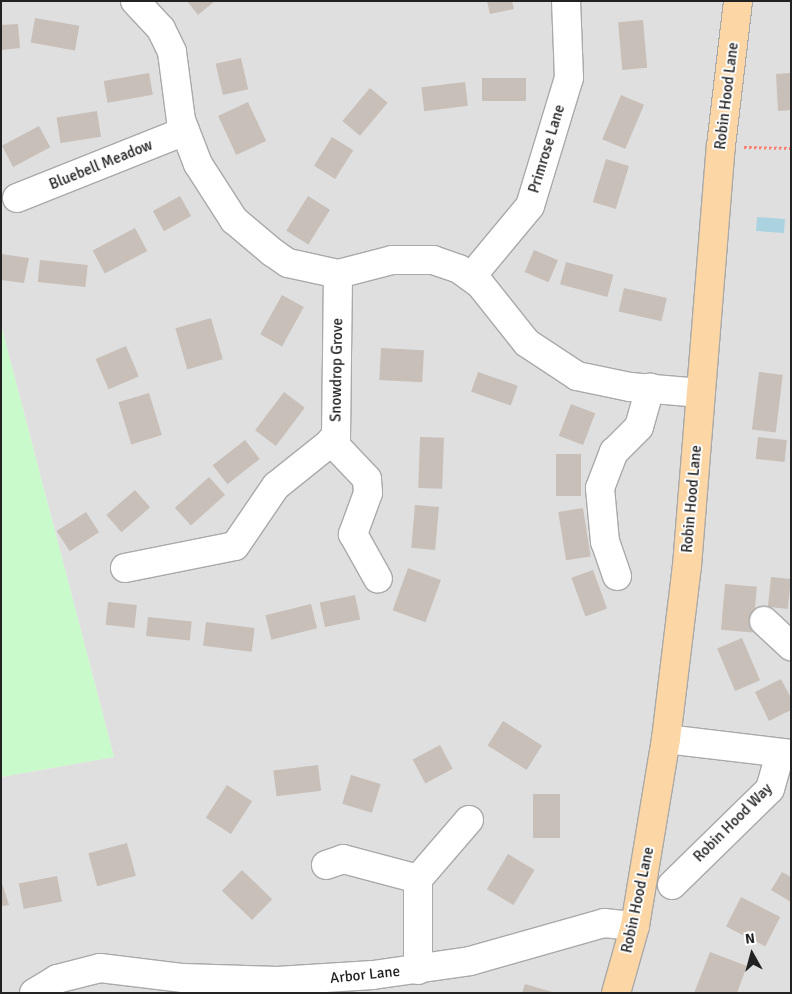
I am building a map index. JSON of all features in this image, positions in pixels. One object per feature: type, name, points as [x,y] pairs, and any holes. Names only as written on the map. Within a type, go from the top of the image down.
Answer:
[{"type":"main road","name":"Robin Hood Lane","points":[[616,993],[635,926],[666,739],[701,393],[721,146],[738,1]]},
{"type":"street","name":"Primrose Lane","points":[[472,277],[530,206],[569,78],[566,1]]},
{"type":"street","points":[[140,2],[162,29],[172,52],[185,131],[198,164],[247,234],[288,263],[338,274],[417,258],[459,269],[472,277],[527,343],[555,364],[593,380],[701,393]]},
{"type":"street","name":"Bluebell Meadow","points":[[17,198],[185,131]]},
{"type":"street","name":"Snowdrop Grove","points":[[125,568],[235,546],[276,486],[336,438],[338,274]]},
{"type":"street","points":[[618,576],[605,542],[600,488],[614,452],[639,427],[650,388]]},
{"type":"street","points":[[331,441],[367,480],[368,493],[353,534],[378,579]]},
{"type":"street","points":[[764,621],[791,646]]},
{"type":"street","name":"Robin Hood Way","points":[[666,739],[786,754],[770,789],[672,885]]},
{"type":"street","points":[[418,970],[418,879],[468,820]]},
{"type":"street","points":[[326,865],[343,858],[418,879]]},
{"type":"street","name":"Arbor Lane","points":[[34,993],[57,979],[100,968],[183,978],[304,987],[470,961],[604,923],[635,926]]},
{"type":"path","points":[[721,146],[791,148]]},
{"type":"shaded area","points":[[1,1],[791,1],[791,993],[1,993],[1,777],[114,757],[1,325]]},
{"type":"green space","points":[[1,325],[114,757],[1,777]]},
{"type":"water","points":[[757,217],[785,219],[784,233],[756,231]]},
{"type":"building","points":[[187,1],[215,1],[198,15]]},
{"type":"building","points":[[487,1],[512,1],[514,9],[490,14]]},
{"type":"building","points":[[35,18],[79,26],[75,50],[31,43]]},
{"type":"building","points":[[643,20],[647,68],[622,70],[618,22]]},
{"type":"building","points":[[18,24],[20,48],[1,50],[1,25]]},
{"type":"building","points":[[241,58],[248,89],[223,95],[216,64]]},
{"type":"building","points":[[149,73],[153,95],[108,103],[104,81]]},
{"type":"building","points":[[791,73],[791,110],[778,111],[776,74]]},
{"type":"building","points":[[482,78],[526,78],[526,101],[482,101]]},
{"type":"building","points":[[465,82],[468,106],[424,111],[421,87]]},
{"type":"building","points":[[370,88],[388,103],[360,136],[342,121]]},
{"type":"building","points":[[621,95],[644,105],[625,149],[602,139]]},
{"type":"building","points":[[248,102],[266,141],[236,155],[218,116]]},
{"type":"building","points":[[97,111],[101,137],[61,143],[57,117]]},
{"type":"building","points":[[39,126],[50,147],[13,167],[2,146]]},
{"type":"building","points":[[332,137],[353,150],[335,179],[314,166]]},
{"type":"building","points":[[606,159],[629,166],[616,209],[593,202]]},
{"type":"building","points":[[180,196],[191,216],[164,231],[153,211]]},
{"type":"building","points":[[308,196],[330,210],[308,245],[286,231]]},
{"type":"building","points":[[135,228],[147,251],[105,273],[93,251]]},
{"type":"building","points":[[534,250],[558,260],[549,282],[525,272]]},
{"type":"building","points":[[1,254],[29,258],[24,283],[1,280]]},
{"type":"building","points":[[40,260],[88,265],[85,287],[38,282]]},
{"type":"building","points":[[566,262],[613,275],[607,297],[560,284]]},
{"type":"building","points":[[624,288],[667,298],[661,321],[619,311]]},
{"type":"building","points":[[282,295],[304,307],[282,346],[260,334]]},
{"type":"building","points":[[211,318],[223,359],[187,370],[175,328]]},
{"type":"building","points":[[126,346],[139,376],[109,389],[96,359]]},
{"type":"building","points":[[381,348],[424,350],[422,382],[379,380]]},
{"type":"building","points":[[478,372],[518,386],[511,406],[471,392]]},
{"type":"building","points":[[759,372],[783,375],[776,432],[752,430]]},
{"type":"building","points":[[284,392],[305,408],[276,446],[255,430]]},
{"type":"building","points":[[149,393],[162,435],[131,444],[118,402]]},
{"type":"building","points":[[571,404],[595,413],[583,445],[559,436]]},
{"type":"building","points":[[420,437],[444,438],[442,489],[418,488]]},
{"type":"building","points":[[758,437],[787,440],[785,462],[756,459]]},
{"type":"building","points":[[245,440],[260,459],[227,484],[213,465]]},
{"type":"building","points":[[556,454],[581,454],[581,496],[556,496]]},
{"type":"building","points":[[209,477],[225,495],[191,526],[175,508]]},
{"type":"building","points":[[135,490],[150,507],[121,532],[106,515]]},
{"type":"building","points":[[415,505],[439,507],[435,550],[411,548]]},
{"type":"building","points":[[583,508],[591,556],[566,560],[558,512]]},
{"type":"building","points":[[86,512],[99,532],[70,551],[57,531]]},
{"type":"building","points":[[408,568],[441,580],[425,622],[393,610]]},
{"type":"building","points":[[593,570],[607,609],[585,616],[571,578]]},
{"type":"building","points":[[771,577],[791,579],[788,609],[768,607]]},
{"type":"building","points":[[725,584],[757,587],[753,633],[721,630]]},
{"type":"building","points":[[355,595],[360,619],[325,627],[320,602]]},
{"type":"building","points":[[108,602],[137,605],[134,628],[106,625]]},
{"type":"building","points":[[311,604],[317,628],[271,640],[265,615]]},
{"type":"building","points":[[148,617],[192,622],[190,640],[146,636]]},
{"type":"building","points":[[206,622],[255,628],[252,652],[203,646]]},
{"type":"building","points":[[742,638],[760,680],[735,691],[717,649]]},
{"type":"building","points":[[781,679],[791,698],[791,710],[769,721],[755,692]]},
{"type":"building","points":[[503,721],[542,745],[527,770],[488,746]]},
{"type":"building","points":[[440,745],[453,769],[425,783],[413,760]]},
{"type":"building","points":[[318,765],[321,791],[277,796],[273,770]]},
{"type":"building","points":[[351,775],[381,784],[372,813],[342,804]]},
{"type":"building","points":[[227,785],[252,801],[231,834],[206,818]]},
{"type":"building","points":[[533,794],[560,794],[560,838],[533,838]]},
{"type":"building","points":[[127,843],[136,876],[97,886],[88,853]]},
{"type":"building","points":[[508,854],[535,870],[513,905],[487,889]]},
{"type":"building","points":[[242,870],[272,899],[252,920],[222,891]]},
{"type":"building","points":[[782,872],[791,877],[791,902],[771,890]]},
{"type":"building","points":[[57,876],[62,902],[24,909],[19,883]]},
{"type":"building","points":[[1,880],[9,905],[1,906]]},
{"type":"building","points":[[741,897],[780,917],[765,946],[726,926]]},
{"type":"building","points":[[710,952],[747,966],[737,993],[694,993]]},
{"type":"building","points":[[525,984],[552,992],[552,993],[522,993]]}]
